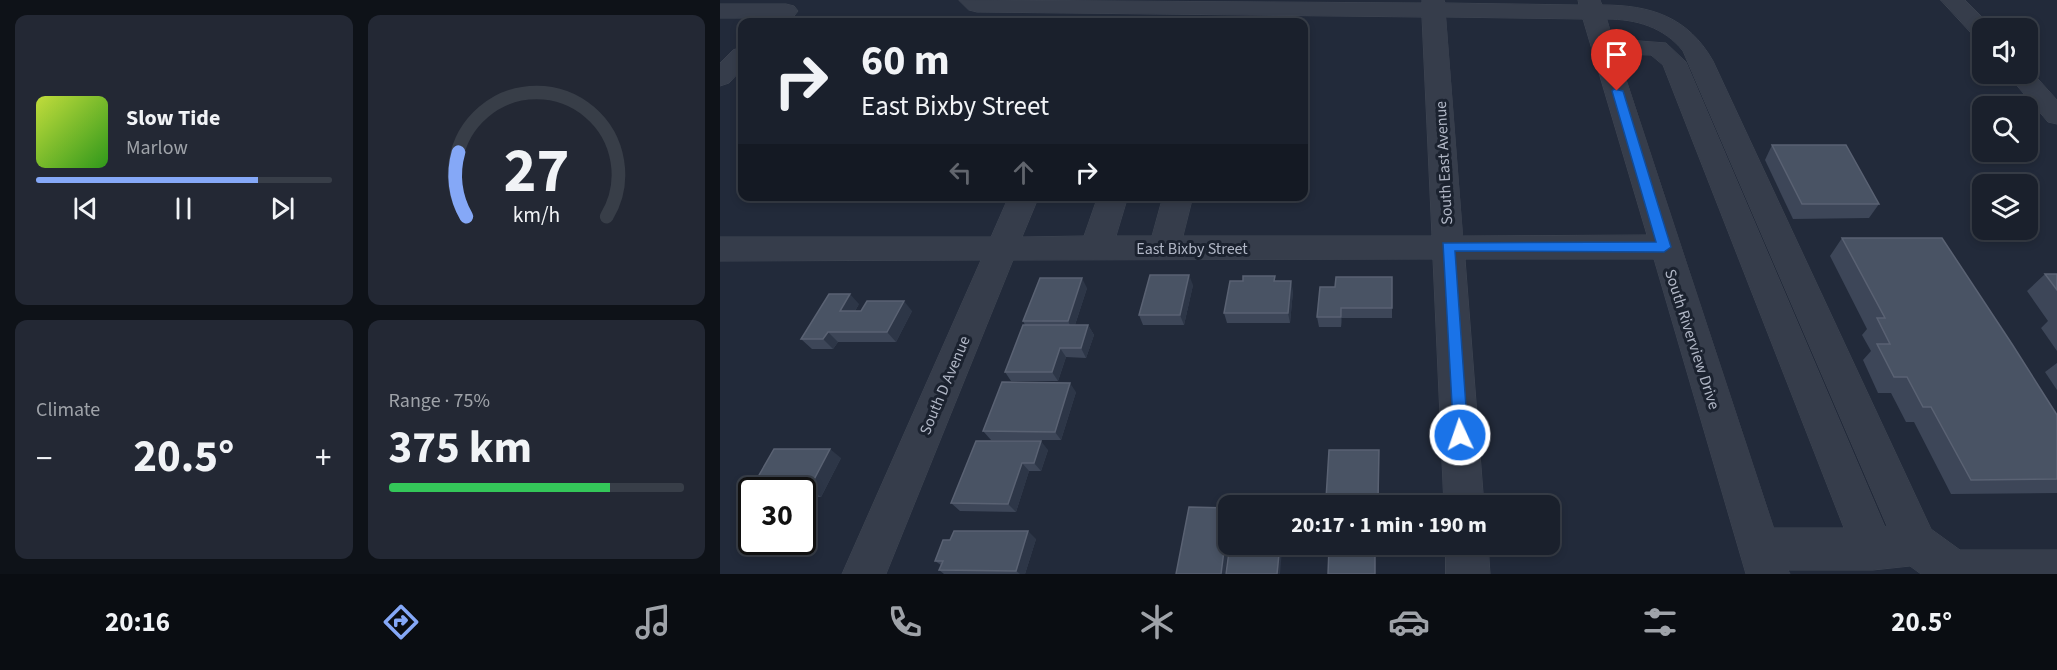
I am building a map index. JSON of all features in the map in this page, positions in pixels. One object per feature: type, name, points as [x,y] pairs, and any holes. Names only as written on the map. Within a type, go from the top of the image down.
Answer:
[{"type":"street","points":[[970,0],[977,5],[1226,15],[1270,4],[1590,6],[1636,14],[1671,26],[1692,43],[1916,544],[1954,572],[2057,572]]},
{"type":"street","points":[[1952,0],[1972,21]]},
{"type":"street","name":"South East Avenue","points":[[1434,5],[1463,495]]},
{"type":"street","name":"South Riverview Drive","points":[[1590,6],[1764,562]]},
{"type":"street","points":[[720,11],[785,11]]},
{"type":"street","points":[[1604,46],[1658,48],[1674,62],[1862,516],[1872,549]]},
{"type":"street","points":[[720,78],[738,59]]},
{"type":"street","points":[[2029,84],[2057,116]]},
{"type":"street","name":"South D Avenue","points":[[864,574],[1022,201]]},
{"type":"street","points":[[1097,246],[1111,201]]},
{"type":"street","points":[[1164,249],[1177,201]]},
{"type":"street","name":"East Bixby Street","points":[[720,249],[1097,246],[1164,249],[1664,247]]},
{"type":"street","points":[[1764,562],[1916,544]]},
{"type":"street","points":[[1467,555],[1468,574]]},
{"type":"building","points":[[1772,145],[1846,145],[1879,204],[1802,204]]},
{"type":"building","points":[[1842,238],[1942,238],[2057,415],[2057,479],[1971,480],[1931,407],[1923,407],[1907,377],[1894,377],[1877,344],[1890,344],[1877,318],[1885,318]]},
{"type":"building","points":[[2045,274],[2057,274],[2057,290]]},
{"type":"building","points":[[1150,275],[1189,275],[1180,315],[1139,315]]},
{"type":"building","points":[[1243,276],[1275,276],[1274,281],[1291,281],[1288,313],[1224,313],[1230,281],[1243,281]]},
{"type":"building","points":[[1336,277],[1392,277],[1392,308],[1341,308],[1341,317],[1317,317],[1320,287],[1335,287]]},
{"type":"building","points":[[1040,278],[1082,278],[1068,321],[1023,321]]},
{"type":"building","points":[[829,294],[850,294],[840,311],[861,311],[867,301],[904,301],[887,332],[828,332],[823,339],[801,339]]},
{"type":"building","points":[[1023,325],[1088,325],[1081,348],[1060,348],[1052,372],[1005,372]]},
{"type":"building","points":[[1002,382],[1070,383],[1055,432],[983,431]]},
{"type":"building","points":[[976,441],[1041,441],[1034,463],[1022,463],[1008,504],[951,503]]},
{"type":"building","points":[[774,449],[830,449],[815,477],[758,477]]},
{"type":"building","points":[[1329,450],[1379,450],[1378,495],[1326,495]]},
{"type":"building","points":[[1189,507],[1218,508],[1218,555],[1223,555],[1221,574],[1176,574]]},
{"type":"building","points":[[954,531],[1028,531],[1016,571],[939,570],[943,561],[935,561],[943,540],[950,540]]},
{"type":"building","points":[[1229,555],[1279,555],[1277,574],[1226,574]]},
{"type":"building","points":[[1329,555],[1375,555],[1375,574],[1328,574]]},
{"type":"route","points":[[1460,435],[1448,247],[1664,247],[1617,91]]}]
